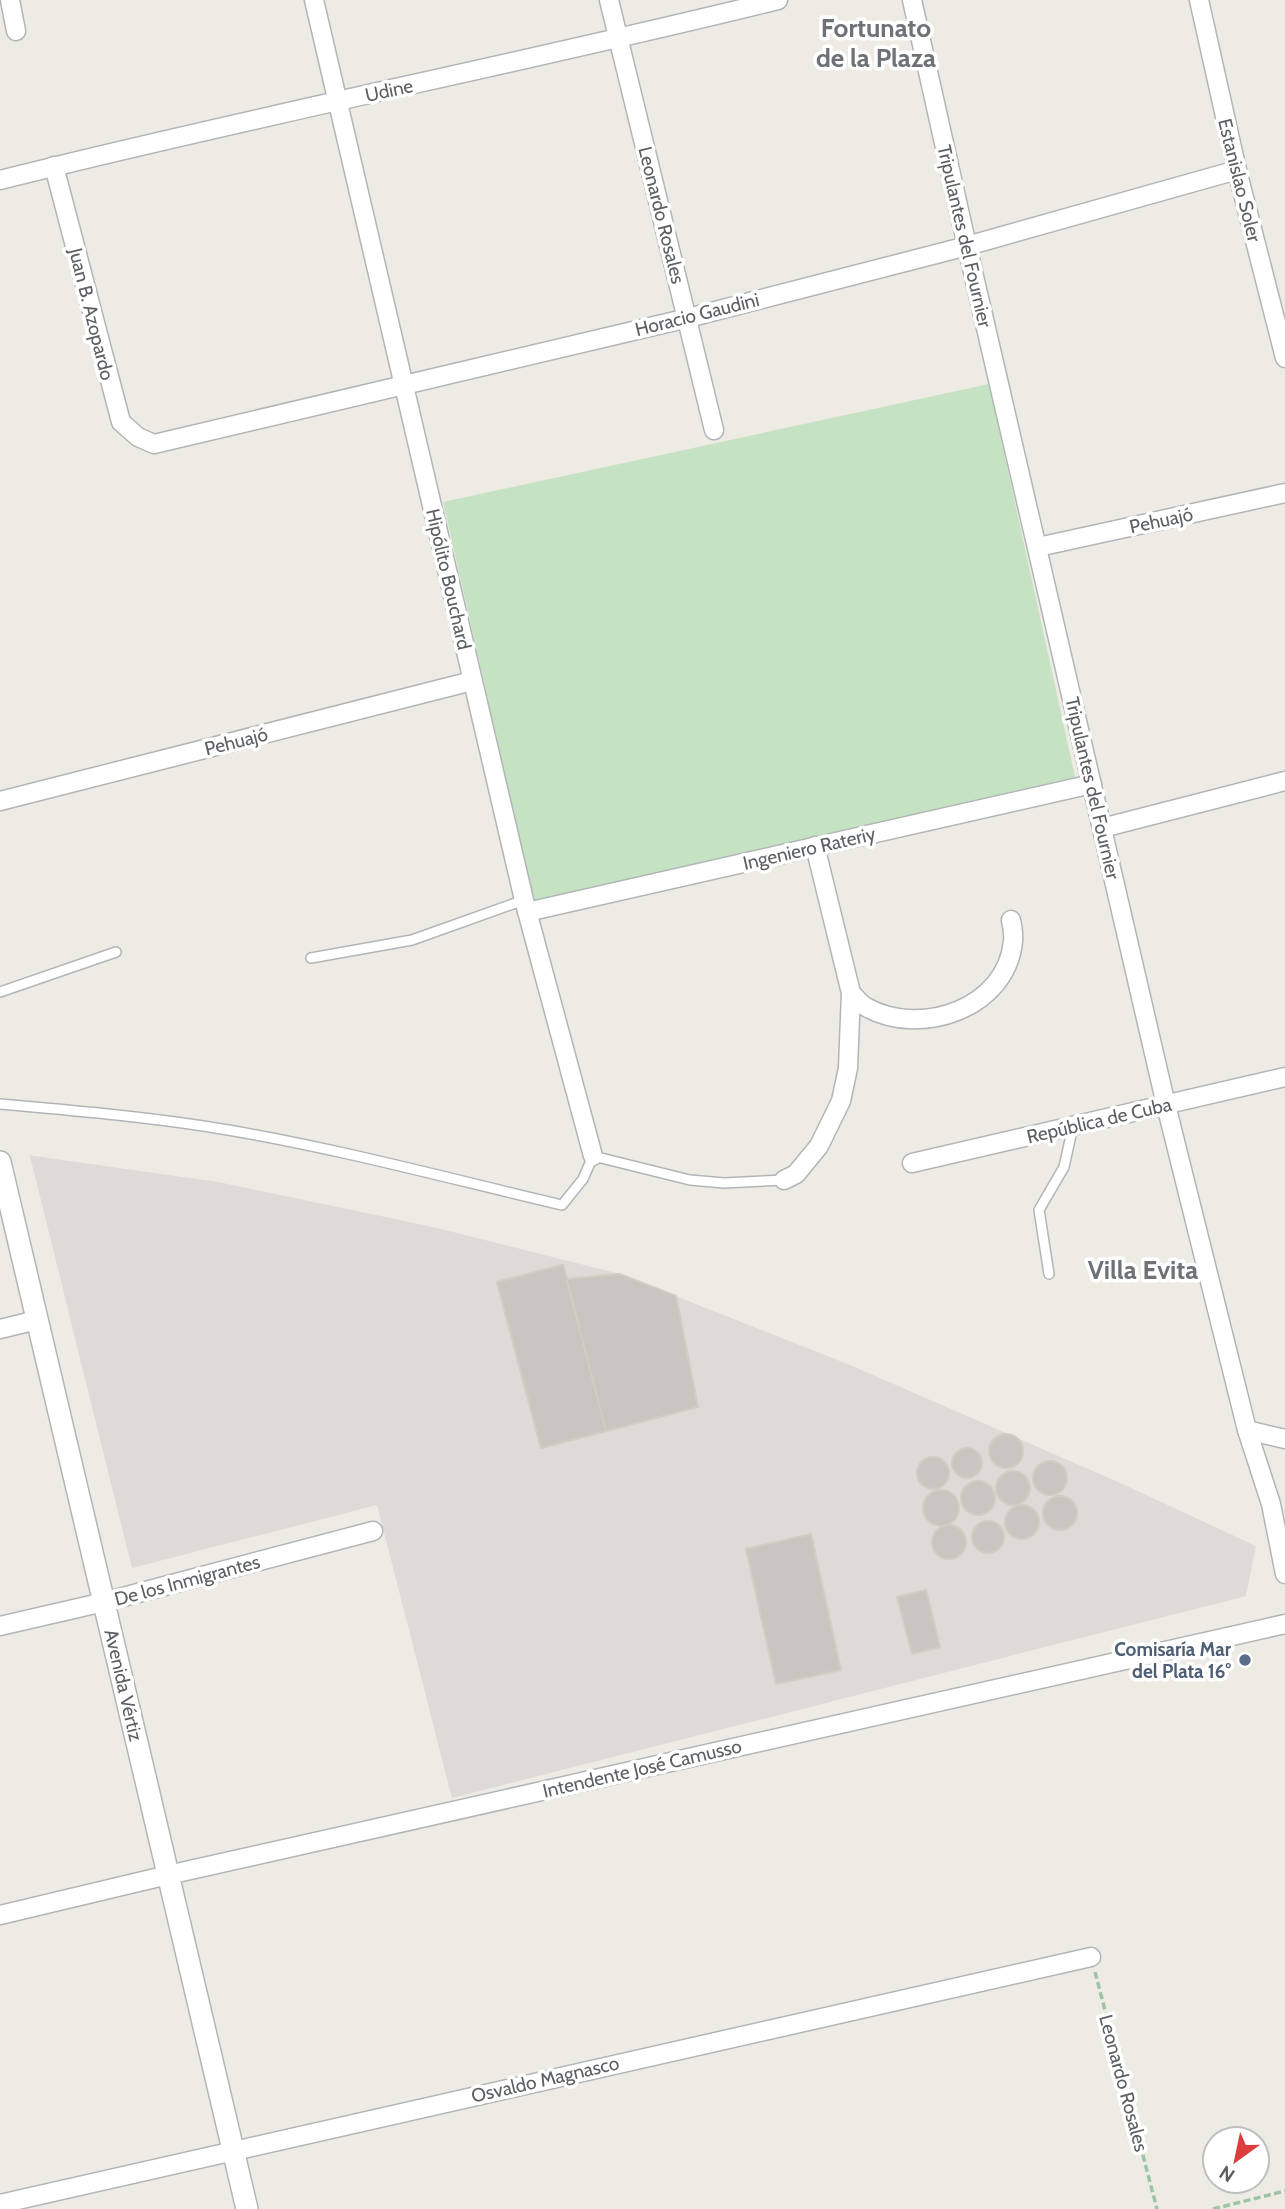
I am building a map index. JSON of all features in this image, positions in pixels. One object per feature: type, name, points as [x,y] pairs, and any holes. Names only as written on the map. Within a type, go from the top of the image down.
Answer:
[{"type":"street","points":[[10,0],[16,30]]},
{"type":"street","name":"Hipólito Bouchard","points":[[314,0],[525,906],[593,1156]]},
{"type":"street","name":"Leonardo Rosales","points":[[609,0],[714,430]]},
{"type":"street","name":"Udine","points":[[0,180],[338,101],[617,40],[778,0]]},
{"type":"street","name":"Tripulantes del Fournier","points":[[912,0],[1166,1105],[1247,1430],[1271,1504],[1285,1574]]},
{"type":"street","name":"Estanislao Soler","points":[[1199,0],[1237,170],[1285,358]]},
{"type":"street","name":"Juan B. Azopardo","points":[[54,166],[121,422],[138,437],[154,444]]},
{"type":"street","name":"Horacio Gaudini","points":[[154,444],[688,318],[967,246],[1237,170]]},
{"type":"street","name":"Pehuajó","points":[[1038,547],[1285,493]]},
{"type":"street","name":"Pehuajó","points":[[0,801],[472,681]]},
{"type":"street","points":[[1102,828],[1285,781]]},
{"type":"street","name":"Ingeniero Rateriy","points":[[525,906],[816,846],[1092,784]]},
{"type":"street","points":[[784,1180],[796,1174],[814,1154],[841,1101],[848,1068],[851,993],[816,846]]},
{"type":"street","points":[[851,993],[865,1007],[905,1019],[922,1020],[945,1016],[979,1000],[1003,974],[1013,941],[1011,920]]},
{"type":"street","name":"República de Cuba","points":[[912,1163],[1285,1077]]},
{"type":"street","name":"Avenida Vértiz","points":[[0,1162],[247,2209]]},
{"type":"street","points":[[0,1329],[37,1320]]},
{"type":"street","points":[[1247,1430],[1285,1439]]},
{"type":"street","name":"De los Inmigrantes","points":[[0,1626],[104,1602],[373,1531]]},
{"type":"street","name":"Intendente José Camusso","points":[[0,1915],[1285,1623]]},
{"type":"street","name":"Osvaldo Magnasco","points":[[0,2204],[1091,1956]]},
{"type":"lane","points":[[311,958],[412,940],[525,906]]},
{"type":"lane","points":[[0,992],[116,952]]},
{"type":"lane","points":[[0,1104],[97,1112],[229,1130],[562,1205],[583,1180],[593,1156],[690,1180],[724,1183],[784,1180]]},
{"type":"lane","points":[[1049,1275],[1039,1210],[1064,1167],[1073,1126]]},
{"type":"path","name":"Leonardo Rosales","points":[[1091,1956],[1157,2209]]},
{"type":"path","points":[[1213,2209],[1285,2191]]},
{"type":"shaded area","points":[[27,1155],[218,1182],[433,1227],[620,1274],[850,1365],[1118,1482],[1256,1546],[1246,1596],[452,1798],[377,1505],[132,1568],[30,1156]]},
{"type":"green space","points":[[989,384],[1075,777],[534,902],[443,502]]},
{"type":"building","points":[[563,1265],[567,1279],[620,1274],[676,1296],[698,1407],[541,1448],[497,1282]]},
{"type":"building","points":[[563,1265],[606,1431],[541,1448],[497,1282]]},
{"type":"building","points":[[1006,1434],[1018,1439],[1023,1451],[1018,1463],[1006,1468],[994,1463],[989,1451],[994,1439]]},
{"type":"building","points":[[967,1448],[978,1452],[982,1463],[978,1474],[967,1478],[956,1474],[952,1463],[956,1452]]},
{"type":"building","points":[[933,1457],[944,1462],[949,1473],[944,1484],[933,1489],[922,1484],[917,1473],[922,1462]]},
{"type":"building","points":[[1050,1461],[1062,1466],[1067,1478],[1062,1490],[1050,1495],[1038,1490],[1033,1478],[1038,1466]]},
{"type":"building","points":[[1013,1471],[1025,1476],[1030,1488],[1025,1500],[1013,1505],[1001,1500],[996,1488],[1001,1476]]},
{"type":"building","points":[[978,1481],[990,1486],[995,1498],[990,1510],[978,1515],[966,1510],[961,1498],[966,1486]]},
{"type":"building","points":[[941,1490],[953,1496],[959,1508],[953,1520],[941,1526],[929,1520],[923,1508],[929,1496]]},
{"type":"building","points":[[1060,1496],[1072,1501],[1077,1513],[1072,1525],[1060,1530],[1048,1525],[1043,1513],[1048,1501]]},
{"type":"building","points":[[1022,1505],[1034,1510],[1039,1522],[1034,1534],[1022,1539],[1010,1534],[1005,1522],[1010,1510]]},
{"type":"building","points":[[988,1521],[999,1526],[1004,1537],[999,1548],[988,1553],[977,1548],[972,1537],[977,1526]]},
{"type":"building","points":[[949,1525],[961,1530],[966,1542],[961,1554],[949,1559],[937,1554],[932,1542],[937,1530]]},
{"type":"building","points":[[811,1534],[841,1670],[776,1684],[746,1549]]},
{"type":"building","points":[[926,1590],[940,1647],[912,1654],[897,1597]]},
{"type":"place","name":"Comisaría Mar del Plata 16°","points":[[1245,1660]]},
{"type":"district","name":"Fortunato de la Plaza","points":[[876,43]]},
{"type":"district","name":"Villa Evita","points":[[1143,1270]]}]
